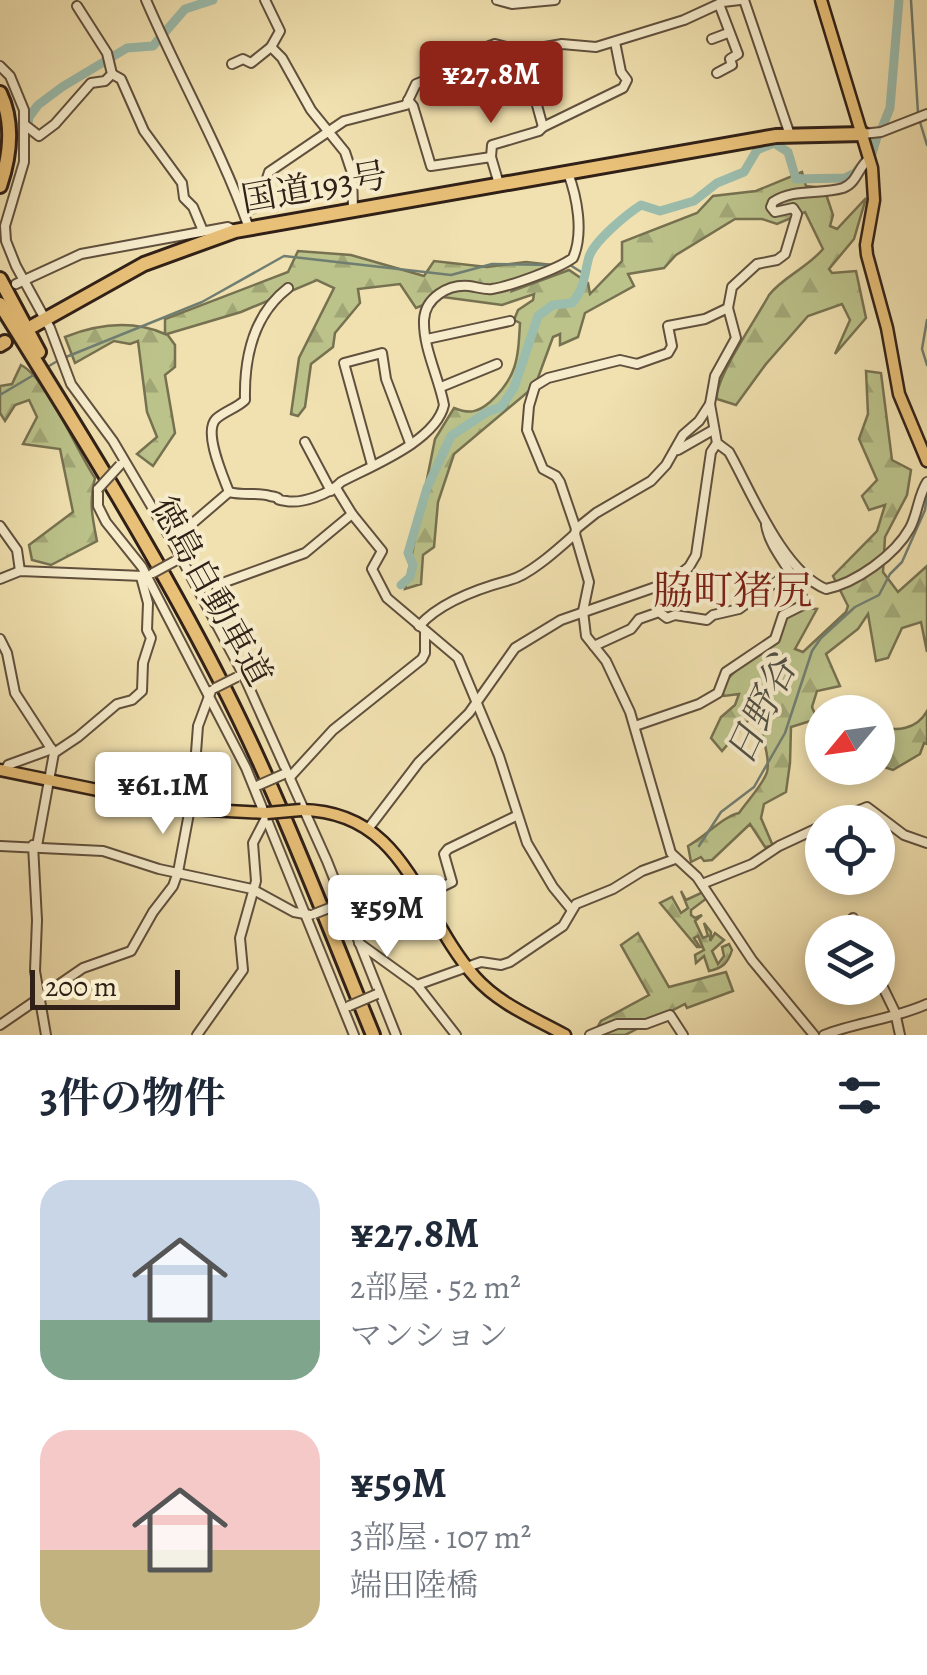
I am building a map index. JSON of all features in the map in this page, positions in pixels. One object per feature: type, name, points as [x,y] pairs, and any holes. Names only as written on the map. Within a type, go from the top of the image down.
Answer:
[{"type":"highway","points":[[0,93],[9,126],[0,186]]},
{"type":"highway","name":"国道193号","points":[[38,322],[144,264],[242,229],[790,135],[863,134]]},
{"type":"highway","points":[[0,279],[45,362]]},
{"type":"highway","name":"徳島自動車道","points":[[0,289],[169,569],[226,675],[281,794],[350,1004]]},
{"type":"highway","name":"徳島自動車道","points":[[0,304],[162,573],[219,678],[274,797],[350,1004],[373,1035]]},
{"type":"highway","points":[[0,318],[70,416]]},
{"type":"main road","points":[[821,0],[875,185],[867,254],[903,408],[927,461]]},
{"type":"main road","points":[[2,770],[190,809],[266,814],[303,810],[338,815],[368,829],[394,851],[468,968],[508,1004],[565,1035]]},
{"type":"street","points":[[20,282],[81,254],[228,227],[242,229],[243,210],[146,0]]},
{"type":"street","points":[[232,64],[244,58],[251,62],[270,47],[280,31],[265,0]]},
{"type":"street","points":[[498,0],[512,4],[555,0]]},
{"type":"street","points":[[243,210],[254,208],[260,200],[269,172],[344,121],[401,107],[416,84],[449,71],[468,54],[499,43],[522,51],[562,44],[596,47],[713,4],[742,0],[790,135]]},
{"type":"street","points":[[713,4],[738,54],[730,59],[732,65],[717,73]]},
{"type":"street","points":[[78,6],[108,59],[112,74],[121,80],[144,131],[182,183],[184,198],[193,206],[203,232]]},
{"type":"street","points":[[712,39],[728,33]]},
{"type":"street","points":[[499,184],[490,157],[492,145],[539,131],[623,88],[627,80],[621,72],[615,42]]},
{"type":"street","points":[[270,47],[282,58],[312,110],[345,152],[352,173],[353,210]]},
{"type":"street","points":[[522,51],[543,127]]},
{"type":"street","points":[[0,66],[20,94],[27,125],[24,162],[4,213],[6,241],[20,282],[71,384],[172,541],[178,559],[215,623],[303,810],[396,1035]]},
{"type":"street","points":[[27,125],[39,136],[55,124],[91,82],[104,82],[112,74]]},
{"type":"street","points":[[408,100],[431,166],[490,157]]},
{"type":"street","points":[[863,134],[881,132],[927,114]]},
{"type":"street","points":[[869,159],[842,188],[792,193],[772,202],[775,212],[790,208],[796,211],[787,248],[781,258],[760,262],[732,286],[728,308],[736,338],[713,381],[710,404],[714,430],[717,443],[729,452],[792,560],[812,582],[826,588],[837,587],[895,548],[911,526],[927,482]]},
{"type":"street","points":[[228,492],[290,502],[334,489],[410,444],[441,417],[444,405],[427,340],[427,312],[436,295],[446,289],[496,288],[565,264],[577,250],[579,233],[575,192],[568,173]]},
{"type":"street","points":[[228,492],[211,426],[245,400],[247,361],[256,330],[272,302],[288,288]]},
{"type":"street","points":[[728,308],[704,319],[668,326],[672,346],[668,353],[637,364],[620,360],[548,378],[535,386],[528,406],[527,430],[543,469],[560,482],[590,582],[582,611],[586,636],[612,672],[635,726],[675,859],[693,872],[752,960],[814,1035]]},
{"type":"street","points":[[427,340],[510,321]]},
{"type":"street","points":[[372,465],[344,363],[382,353],[386,379],[410,444]]},
{"type":"street","points":[[441,387],[496,364]]},
{"type":"street","points":[[257,786],[287,774],[422,659],[426,653],[422,629],[436,612],[492,583],[514,579],[556,551],[596,513],[651,481],[710,404]]},
{"type":"street","points":[[678,450],[714,430]]},
{"type":"street","points":[[304,442],[382,551],[373,562],[374,578],[387,598],[458,658],[499,756],[527,843],[571,909]]},
{"type":"street","points":[[368,829],[418,762],[478,702],[515,648],[582,611],[670,582],[689,568],[696,555],[711,452],[717,443]]},
{"type":"street","points":[[122,463],[98,489],[98,506],[147,575],[212,690],[350,1004],[354,1035]]},
{"type":"street","points":[[172,541],[228,492]]},
{"type":"street","points":[[215,623],[219,618],[217,585],[305,553],[352,514]]},
{"type":"street","points":[[635,726],[706,700],[720,690],[726,672],[775,639],[783,615],[799,608],[804,601],[771,542],[766,520]]},
{"type":"street","points":[[0,526],[17,550],[20,571]]},
{"type":"street","points":[[0,578],[20,571],[147,575],[178,559]]},
{"type":"street","points":[[594,646],[626,632],[639,619],[659,612],[668,618],[675,615],[707,620],[739,609],[789,572]]},
{"type":"street","points":[[2,770],[53,751],[78,737],[117,704],[142,692],[143,663],[151,638],[147,630],[147,575]]},
{"type":"street","points":[[0,639],[15,693],[53,751],[36,846],[36,971],[46,1035]]},
{"type":"street","points":[[0,1025],[92,964],[131,951],[178,872],[190,809],[198,726],[212,690],[240,676]]},
{"type":"street","points":[[197,1035],[242,970],[240,938],[256,880],[253,843],[266,814]]},
{"type":"street","points":[[424,896],[452,882],[444,854],[448,850],[516,816]]},
{"type":"street","points":[[895,828],[927,843]]},
{"type":"street","points":[[702,884],[752,864],[805,834]]},
{"type":"street","points":[[0,846],[95,850],[252,888],[311,915],[340,903]]},
{"type":"street","points":[[417,985],[481,962],[510,962],[563,926],[576,904],[675,859]]},
{"type":"street","points":[[359,942],[417,985],[456,1035]]},
{"type":"street","points":[[350,1004],[378,994]]},
{"type":"street","points":[[824,1035],[895,1017],[927,1004]]},
{"type":"street","points":[[890,1005],[900,1035]]},
{"type":"street","points":[[590,1035],[616,1024],[646,1024],[670,1014],[683,1035]]},
{"type":"green space","points":[[802,172],[806,186],[824,188],[833,215],[830,226],[837,229],[866,198],[854,239],[829,269],[832,273],[856,271],[866,318],[835,354],[850,320],[842,304],[808,316],[736,405],[717,399],[729,363],[769,295],[823,249],[805,212],[777,224],[762,219],[735,219],[676,255],[664,268],[628,274],[634,286],[585,313],[578,337],[560,345],[560,334],[553,337],[535,386],[454,454],[438,502],[434,547],[423,555],[421,584],[405,589],[435,439],[454,408],[469,412],[481,408],[506,384],[518,347],[520,323],[514,320],[534,294],[502,305],[443,297],[416,308],[400,284],[358,289],[360,303],[335,333],[333,347],[311,364],[305,407],[298,416],[291,414],[299,358],[334,288],[317,280],[241,312],[167,334],[175,345],[175,367],[165,375],[175,433],[153,466],[137,454],[157,437],[147,412],[138,341],[114,341],[75,363],[65,337],[115,325],[165,334],[165,319],[288,272],[298,251],[351,255],[424,276],[434,261],[487,267],[526,262],[553,265],[514,286],[512,291],[569,270],[588,283],[590,294],[622,261],[622,242],[697,213],[713,196],[756,191]]},
{"type":"green space","points":[[21,365],[41,384],[95,478],[92,510],[97,541],[51,565],[32,560],[29,545],[73,512],[60,449],[23,444],[37,417],[29,400],[15,405],[5,421],[0,413],[0,386],[12,384]]},
{"type":"green space","points":[[866,371],[881,373],[892,460],[911,470],[907,495],[885,537],[883,572],[898,592],[927,566],[927,652],[921,622],[902,628],[888,658],[876,661],[868,614],[858,629],[826,654],[840,686],[805,695],[805,723],[791,727],[786,792],[764,804],[761,818],[773,846],[765,847],[750,824],[712,860],[704,861],[701,857],[691,862],[688,846],[739,813],[767,772],[759,708],[722,751],[711,738],[739,694],[724,696],[720,687],[746,660],[778,639],[780,620],[799,608],[817,609],[795,649],[803,652],[846,612],[848,606],[833,576],[877,531],[885,505],[869,510],[862,496],[877,480],[859,439],[868,414]]},
{"type":"green space","points":[[927,711],[927,744],[924,743],[920,754],[895,769],[895,729],[918,722]]},
{"type":"green space","points":[[681,891],[686,900],[703,892],[707,898],[691,910],[691,915],[702,915],[695,921],[703,938],[708,936],[704,923],[711,932],[710,941],[715,933],[724,940],[712,951],[718,964],[724,956],[722,947],[729,944],[732,950],[727,962],[718,968],[709,971],[704,956],[696,963],[695,955],[704,950],[698,936],[694,938],[700,947],[660,903],[672,897],[681,913],[688,908]]},
{"type":"green space","points":[[638,933],[669,987],[726,972],[733,991],[687,1008],[685,1004],[625,1035],[593,1035],[601,1021],[649,995],[621,945]]},
{"type":"waterway","points":[[27,133],[29,117],[38,105],[62,87],[127,48],[153,46],[185,9],[213,0]]},
{"type":"waterway","points":[[882,128],[890,108],[899,0]]},
{"type":"waterway","points":[[911,0],[918,113]]},
{"type":"waterway","points":[[920,122],[927,145]]},
{"type":"waterway","points":[[871,157],[877,137]]},
{"type":"waterway","points":[[401,585],[410,577],[413,565],[408,553],[427,488],[451,436],[501,407],[514,388],[538,316],[553,305],[572,303],[582,287],[592,251],[612,228],[641,205],[660,211],[694,201],[717,183],[744,172],[757,150],[774,143],[788,152],[796,179],[845,178],[865,160]]},
{"type":"waterway","points":[[66,357],[202,302],[284,256],[451,275],[492,264],[553,265]]},
{"type":"waterway","points":[[570,265],[586,275]]},
{"type":"waterway","points":[[927,320],[922,349],[927,365]]},
{"type":"waterway","points":[[44,369],[59,360]]},
{"type":"waterway","points":[[0,395],[37,373]]},
{"type":"waterway","name":"日野谷","points":[[699,846],[721,812],[754,787],[785,733],[812,651],[821,638],[855,607],[879,595],[902,562],[925,510],[927,494]]},
{"type":"district","name":"脇町猪尻","points":[[733,590]]}]
